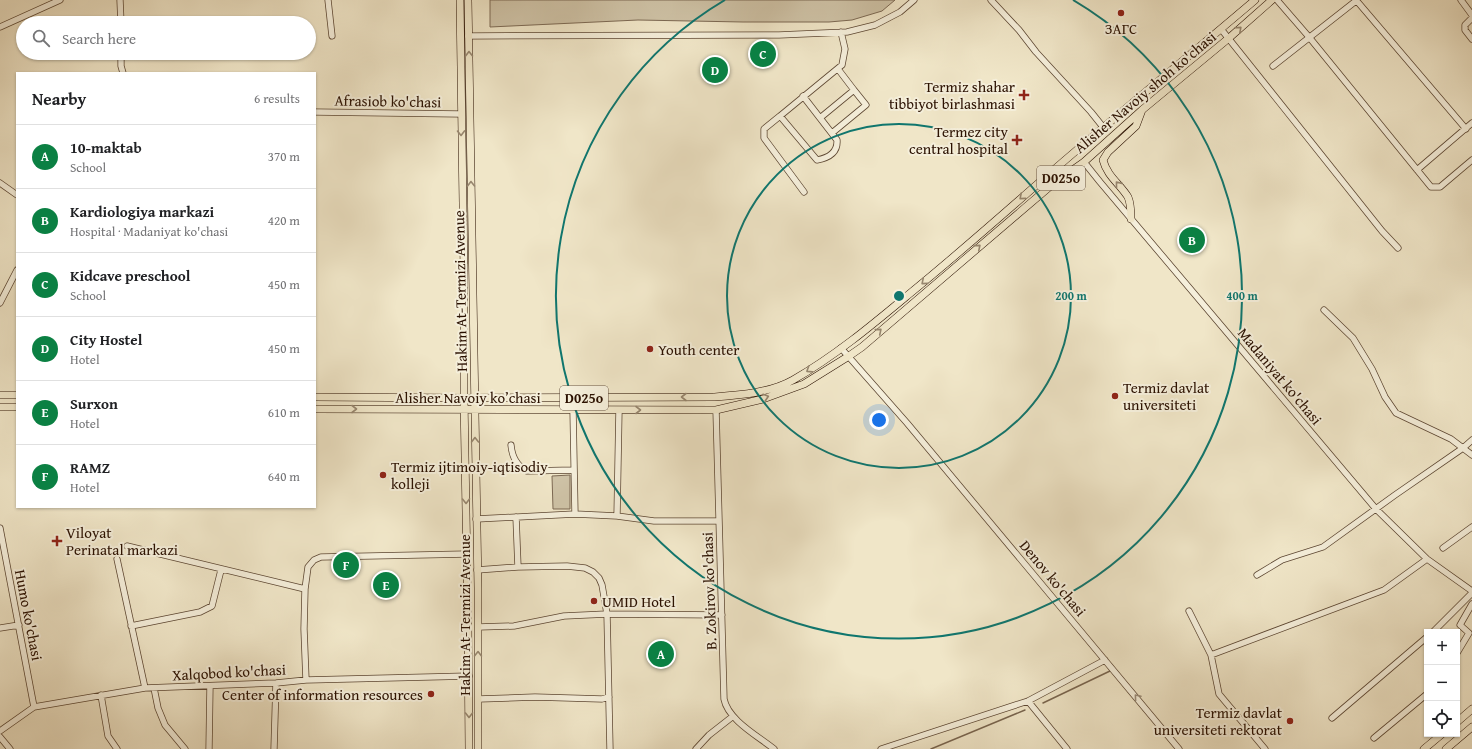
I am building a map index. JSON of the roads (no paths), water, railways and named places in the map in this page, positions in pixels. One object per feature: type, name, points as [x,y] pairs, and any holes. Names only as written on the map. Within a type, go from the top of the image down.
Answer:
[{"type":"main road","name":"Hakim At-Termizi Avenue","points":[[460,0],[460,114],[464,272],[464,410],[469,749]]},
{"type":"main road","name":"Hakim At-Termizi Avenue","points":[[468,0],[478,570],[478,749]]},
{"type":"main road","name":"Alisher Navoiy shoh ko'chasi","points":[[841,348],[864,331],[969,244],[1103,127],[1255,0]]},
{"type":"main road","name":"Alisher Navoiy shoh ko'chasi","points":[[849,356],[862,347],[1054,183],[1083,162],[1272,0]]},
{"type":"main road","points":[[1131,219],[1128,198],[1109,174],[1104,160],[1108,152],[1136,126],[1142,110]]},
{"type":"main road","points":[[1103,127],[1110,130],[1112,136]]},
{"type":"main road","points":[[1074,152],[1074,159],[1077,162],[1083,162]]},
{"type":"main road","name":"Alisher Navoiy ko’chasi","points":[[316,397],[706,397],[741,395],[775,387],[792,380],[841,348]]},
{"type":"main road","name":"Alisher Navoiy ko’chasi","points":[[316,409],[716,410],[763,399],[804,384],[849,356]]},
{"type":"main road","points":[[0,395],[16,395]]},
{"type":"main road","points":[[0,408],[16,408]]},
{"type":"main road","points":[[1460,719],[1472,709]]},
{"type":"main road","points":[[1446,749],[1472,727]]},
{"type":"main road","points":[[1424,749],[1438,737]]},
{"type":"street","points":[[24,16],[60,0]]},
{"type":"street","points":[[120,0],[120,16]]},
{"type":"street","points":[[328,0],[332,36]]},
{"type":"street","points":[[468,36],[779,35],[847,32],[875,25],[900,12],[914,0]]},
{"type":"street","points":[[991,0],[1103,127]]},
{"type":"street","points":[[1277,0],[1310,37],[1431,187],[1440,187],[1472,160]]},
{"type":"street","points":[[1273,66],[1356,0],[1466,129]]},
{"type":"street","points":[[1461,0],[1472,15]]},
{"type":"street","points":[[1471,35],[1465,30],[1465,25],[1472,18]]},
{"type":"street","points":[[0,27],[16,20]]},
{"type":"street","points":[[1221,29],[1382,231],[1398,248]]},
{"type":"street","points":[[804,192],[764,138],[764,129],[842,65],[845,49],[841,32]]},
{"type":"street","points":[[122,60],[123,72]]},
{"type":"street","points":[[832,133],[866,105],[838,69]]},
{"type":"street","points":[[820,118],[854,90]]},
{"type":"street","points":[[780,116],[818,160],[824,159],[831,155],[838,146],[837,140],[803,96]]},
{"type":"street","name":"Afrasiob ko'chasi","points":[[316,112],[460,114]]},
{"type":"street","points":[[1417,170],[1472,123]]},
{"type":"street","name":"Madaniyat ko'chasi","points":[[1083,162],[1376,509],[1427,559],[1472,592]]},
{"type":"street","points":[[0,183],[16,195]]},
{"type":"street","points":[[0,303],[16,272]]},
{"type":"street","points":[[1324,310],[1353,338],[1372,369],[1385,397],[1396,414],[1451,439],[1472,455]]},
{"type":"street","name":"Denov ko'chasi","points":[[841,348],[907,423],[1179,749]]},
{"type":"street","points":[[573,410],[576,514]]},
{"type":"street","points":[[617,516],[619,410]]},
{"type":"street","name":"B. Zokirov ko'chasi","points":[[716,410],[725,707],[732,717],[774,749]]},
{"type":"street","points":[[1257,575],[1282,560],[1323,547],[1463,448],[1472,440]]},
{"type":"street","points":[[511,446],[512,456],[523,469],[527,471],[574,470]]},
{"type":"street","points":[[476,519],[576,514],[654,520],[719,521]]},
{"type":"street","points":[[516,517],[518,567]]},
{"type":"street","points":[[1443,548],[1472,527]]},
{"type":"street","name":"Humo ko'chasi","points":[[0,528],[34,707]]},
{"type":"street","points":[[127,546],[221,570],[305,589]]},
{"type":"street","points":[[306,680],[304,629],[305,589],[308,567],[314,560],[321,557],[467,554]]},
{"type":"street","points":[[117,559],[145,688]]},
{"type":"street","points":[[1211,655],[1384,590],[1427,559]]},
{"type":"street","points":[[478,570],[518,567],[567,566],[585,568],[593,572],[599,578],[602,585],[607,614],[610,749]]},
{"type":"street","points":[[131,626],[200,612],[212,606],[221,570]]},
{"type":"street","points":[[1436,629],[1472,592]]},
{"type":"street","points":[[1460,649],[1469,633],[1460,625],[1472,604]]},
{"type":"street","points":[[1189,611],[1211,655],[1219,694],[1265,749]]},
{"type":"street","points":[[478,627],[514,626],[564,616],[607,614],[722,615]]},
{"type":"street","points":[[0,628],[19,625]]},
{"type":"street","points":[[1332,718],[1424,640]]},
{"type":"street","points":[[881,749],[1028,701],[1105,660]]},
{"type":"street","name":"Xalqobod ko'chasi","points":[[0,731],[34,707],[145,688],[276,683],[306,680],[469,676]]},
{"type":"street","points":[[274,749],[276,683]]},
{"type":"street","points":[[209,749],[210,686]]},
{"type":"street","points":[[154,688],[158,708],[165,725],[185,749]]},
{"type":"street","points":[[101,695],[108,736],[117,749]]},
{"type":"street","points":[[1374,738],[1424,696]]},
{"type":"street","points":[[478,699],[535,697],[602,699],[609,697]]},
{"type":"street","points":[[1028,701],[1067,749]]},
{"type":"street","points":[[696,749],[709,735],[732,717]]},
{"type":"street","points":[[0,737],[10,749]]},
{"type":"waterway","points":[[1043,703],[1110,671]]},
{"type":"waterway","points":[[931,749],[1025,710]]},
{"type":"place","name":"ЗАГС","points":[[1121,13]]},
{"type":"place","name":"Kidcave preschool","points":[[763,54]]},
{"type":"place","name":"City Hostel","points":[[715,70]]},
{"type":"place","name":"Termiz shahar tibbiyot birlashmasi","points":[[1024,95]]},
{"type":"place","name":"Termez city central hospital","points":[[1017,140]]},
{"type":"place","name":"Kardiologiya markazi","points":[[1192,240]]},
{"type":"place","name":"Youth center","points":[[650,349]]},
{"type":"place","name":"Termiz davlat universiteti","points":[[1115,396]]},
{"type":"place","name":"Termiz ijtimoiy-iqtisodiy kolleji","points":[[383,475]]},
{"type":"place","name":"Viloyat Perinatal markazi","points":[[57,541]]},
{"type":"place","name":"RAMZ","points":[[346,565]]},
{"type":"place","name":"Surxon","points":[[386,585]]},
{"type":"place","name":"UMID Hotel","points":[[594,601]]},
{"type":"place","name":"10-maktab","points":[[661,654]]},
{"type":"place","name":"Center of information resources","points":[[431,694]]},
{"type":"place","name":"Termiz davlat universiteti rektorat","points":[[1290,721]]}]
